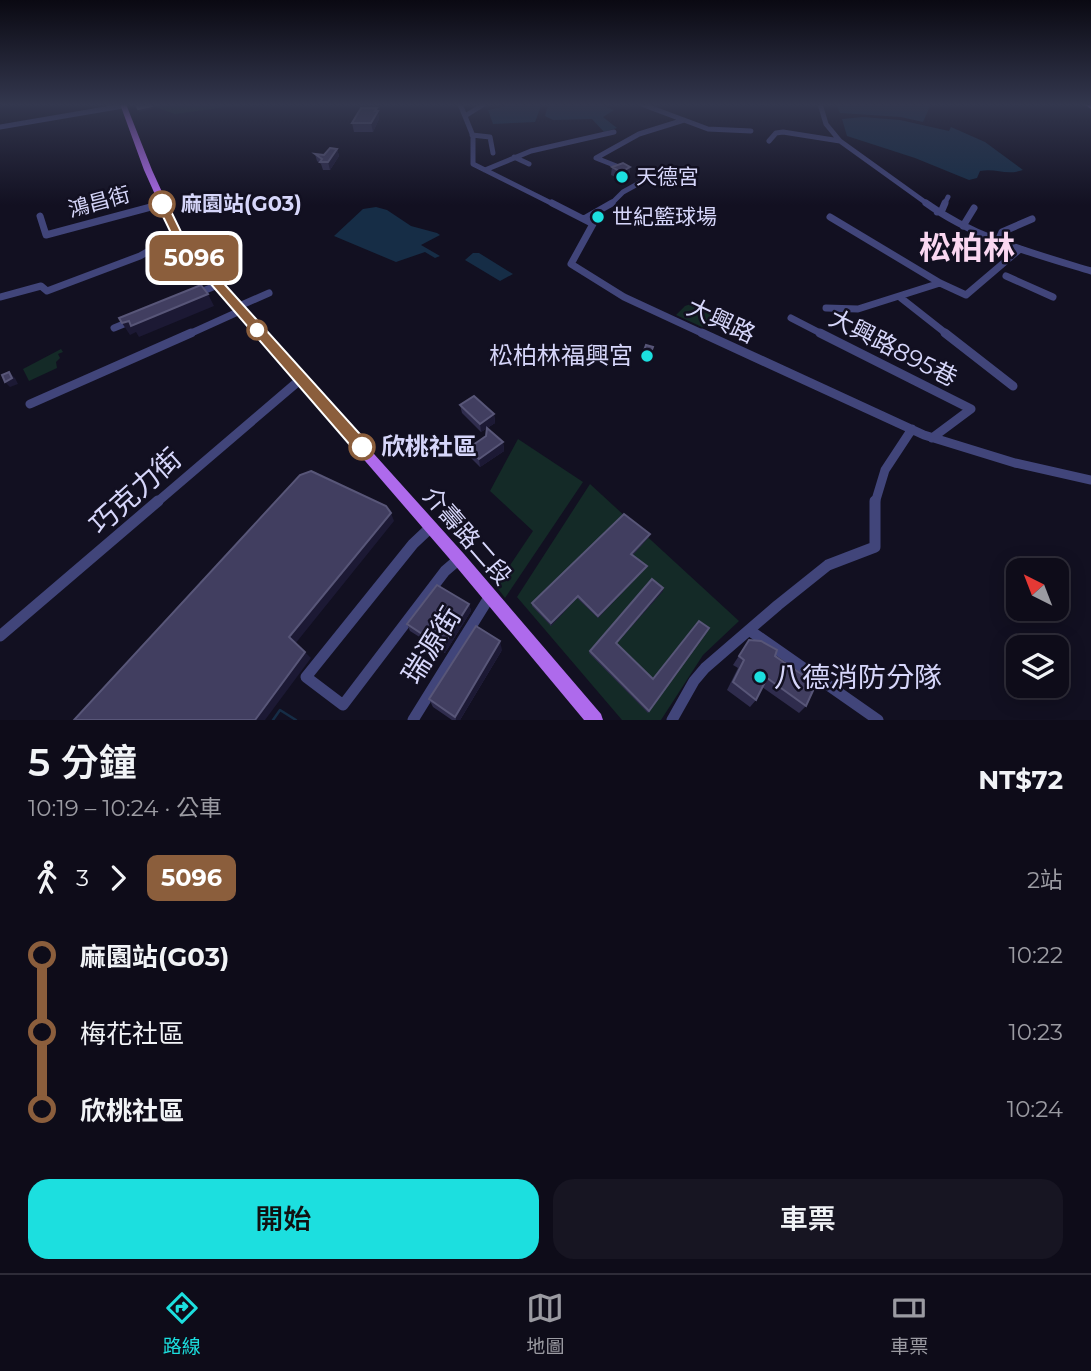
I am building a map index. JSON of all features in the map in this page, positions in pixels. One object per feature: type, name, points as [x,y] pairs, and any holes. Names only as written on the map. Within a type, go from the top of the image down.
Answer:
[{"type":"main road","name":"介壽路二段","points":[[136,138],[177,235],[238,309],[459,559],[592,718]]},
{"type":"street","points":[[472,138],[473,164],[584,219],[610,205],[623,192],[643,181]]},
{"type":"street","points":[[490,138],[493,153]]},
{"type":"street","points":[[485,170],[531,151],[590,138]]},
{"type":"street","points":[[619,167],[596,158],[633,138]]},
{"type":"street","points":[[769,141],[772,138]]},
{"type":"street","points":[[818,138],[840,141]]},
{"type":"street","points":[[837,138],[937,212],[963,226],[1020,249],[1091,271]]},
{"type":"street","points":[[514,158],[529,164]]},
{"type":"street","points":[[937,212],[942,210],[948,197]]},
{"type":"street","name":"鴻昌街","points":[[40,215],[46,235],[162,204]]},
{"type":"street","points":[[963,226],[974,208]]},
{"type":"street","points":[[830,217],[940,283],[966,295],[1020,249]]},
{"type":"street","name":"大興路","points":[[584,219],[593,224],[593,229],[570,264],[636,303],[932,438],[1016,463],[1091,480]]},
{"type":"street","points":[[999,241],[1002,232],[1032,219]]},
{"type":"street","points":[[0,297],[41,286],[47,291],[140,256],[177,235]]},
{"type":"street","points":[[1006,276],[1053,297]]},
{"type":"street","points":[[826,308],[858,309],[901,298],[940,283]]},
{"type":"street","points":[[192,296],[218,285]]},
{"type":"street","points":[[30,404],[269,293]]},
{"type":"street","points":[[901,298],[1013,386]]},
{"type":"street","points":[[114,328],[140,317]]},
{"type":"street","name":"大興路895巷","points":[[791,318],[971,409],[932,438]]},
{"type":"street","name":"巧克力街","points":[[0,636],[90,563],[222,443],[301,379]]},
{"type":"street","points":[[672,720],[694,681],[705,668],[749,630],[828,565],[875,547],[875,502],[879,479],[886,462],[912,429]]},
{"type":"street","points":[[431,527],[413,544],[306,677],[343,705],[437,581],[459,559]]},
{"type":"street","name":"瑞源街","points":[[413,720],[490,596]]},
{"type":"street","points":[[749,630],[878,720]]},
{"type":"green space","points":[[696,302],[711,308],[714,314],[708,324],[702,327],[676,315],[685,306]]},
{"type":"green space","points":[[61,349],[63,352],[58,354],[60,358],[56,362],[57,368],[29,381],[23,369]]},
{"type":"green space","points":[[518,439],[583,482],[505,598],[496,586],[533,531],[490,491]]},
{"type":"green space","points":[[590,484],[739,621],[703,655],[661,720],[622,720],[517,597]]},
{"type":"water","points":[[852,138],[975,138],[1023,170],[980,171],[977,178],[969,180],[915,158]]},
{"type":"water","points":[[376,207],[387,210],[411,226],[440,235],[421,245],[440,256],[435,258],[425,252],[396,262],[334,236],[363,209]]},
{"type":"water","points":[[473,253],[479,253],[513,274],[500,281],[465,260]]},
{"type":"building","points":[[330,148],[337,149],[328,162],[320,162],[322,159],[315,154],[324,155]]},
{"type":"building","points":[[623,163],[630,167],[621,172],[612,167]]},
{"type":"building","points":[[201,285],[208,294],[131,326],[129,321],[122,323],[119,318]]},
{"type":"building","points":[[646,345],[653,347],[650,355],[643,353]]},
{"type":"building","points":[[9,372],[12,378],[5,382],[2,375]]},
{"type":"building","points":[[474,396],[494,414],[480,424],[460,405]]},
{"type":"building","points":[[487,428],[503,442],[479,459],[461,442],[473,445],[486,436]]},
{"type":"building","points":[[311,471],[386,506],[391,513],[289,637],[305,652],[255,720],[74,720],[300,475]]},
{"type":"building","points":[[624,514],[650,534],[631,554],[647,566],[598,616],[578,596],[551,623],[532,603]]},
{"type":"building","points":[[652,579],[663,588],[616,643],[653,679],[699,621],[709,628],[649,711],[590,651]]},
{"type":"building","points":[[437,585],[469,604],[442,647],[407,624]]},
{"type":"building","points":[[476,626],[500,641],[455,717],[429,699]]},
{"type":"building","name":"八德消防分隊","points":[[749,640],[761,641],[777,650],[775,656],[816,684],[806,706],[767,678],[756,700],[733,682],[744,660],[739,656]]},
{"type":"waterway","points":[[273,720],[280,710],[296,720]]},
{"type":"bus line","name":"5096","points":[[162,204],[178,237],[195,259],[362,447]]},
{"type":"place","name":"天德宮","points":[[622,177]]},
{"type":"place","name":"麻園站(G03)","points":[[162,204]]},
{"type":"place","name":"世紀籃球場","points":[[598,217]]},
{"type":"place","name":"松柏林福興宮","points":[[647,356]]},
{"type":"place","name":"欣桃社區","points":[[362,447]]},
{"type":"place","name":"八德消防分隊","points":[[760,677]]},
{"type":"district","name":"松柏林","points":[[967,248]]}]
